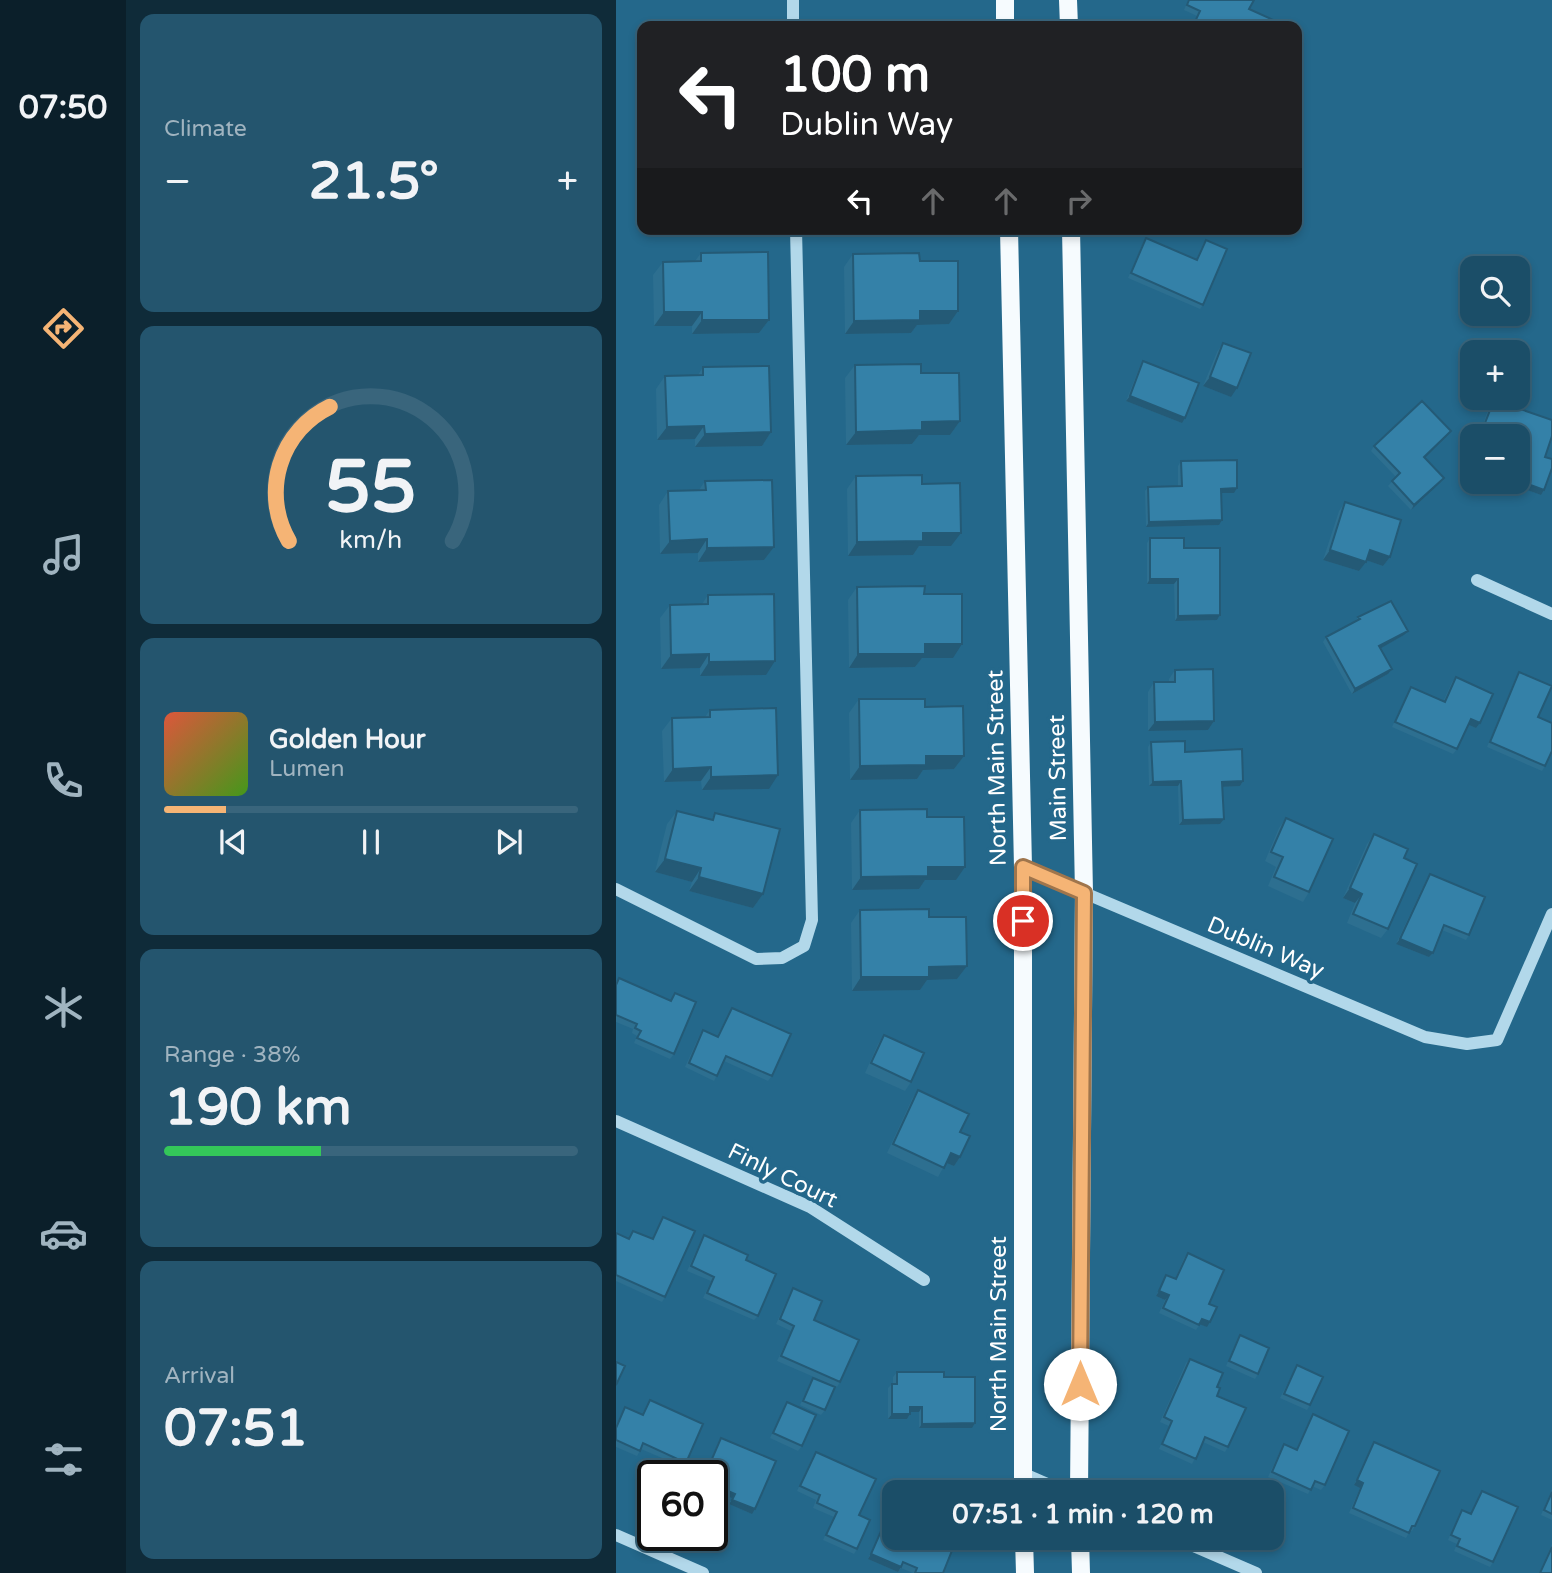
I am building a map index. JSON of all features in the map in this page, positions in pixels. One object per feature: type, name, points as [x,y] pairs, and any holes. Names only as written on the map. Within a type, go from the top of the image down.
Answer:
[{"type":"main road","points":[[1004,0],[1005,21]]},
{"type":"main road","points":[[1068,0],[1069,21]]},
{"type":"main road","name":"North Main Street","points":[[1009,235],[1023,867],[1022,1473]]},
{"type":"main road","name":"Main Street","points":[[1071,235],[1084,893],[1079,1480]]},
{"type":"main road","points":[[1022,1473],[1022,1480]]},
{"type":"main road","points":[[1024,1550],[1025,1573]]},
{"type":"main road","points":[[1080,1550],[1081,1573]]},
{"type":"street","points":[[793,0],[793,21]]},
{"type":"street","points":[[616,889],[756,959],[782,958],[804,946],[812,920],[796,235]]},
{"type":"street","points":[[1477,580],[1552,614]]},
{"type":"street","name":"Dublin Way","points":[[1023,867],[1425,1037],[1467,1044],[1497,1040],[1552,914]]},
{"type":"street","name":"Finly Court","points":[[616,1121],[810,1207],[924,1280]]},
{"type":"street","points":[[1022,1473],[1038,1480]]},
{"type":"street","points":[[616,1535],[703,1573]]},
{"type":"street","points":[[1203,1550],[1256,1573]]},
{"type":"building","points":[[1189,0],[1254,0],[1249,9],[1276,21],[1195,21],[1200,11],[1187,5]]},
{"type":"building","points":[[1146,238],[1197,260],[1206,240],[1227,249],[1203,305],[1131,273]]},
{"type":"building","points":[[768,252],[769,320],[702,320],[702,312],[664,312],[663,262],[701,261],[701,253]]},
{"type":"building","points":[[919,253],[920,261],[958,261],[958,311],[920,311],[920,320],[854,321],[853,254]]},
{"type":"building","points":[[1223,343],[1251,353],[1237,388],[1210,377]]},
{"type":"building","points":[[1143,361],[1199,383],[1185,418],[1130,396]]},
{"type":"building","points":[[921,364],[921,373],[959,373],[960,421],[922,422],[922,430],[856,432],[855,365]]},
{"type":"building","points":[[769,366],[771,432],[705,434],[704,426],[667,427],[665,376],[703,375],[703,367]]},
{"type":"building","points":[[1422,401],[1451,431],[1424,457],[1444,478],[1414,505],[1392,481],[1400,473],[1374,446]]},
{"type":"building","points":[[1490,410],[1523,410],[1552,420],[1552,436],[1545,457],[1552,459],[1552,468],[1544,490],[1530,485],[1530,424],[1485,424]]},
{"type":"building","points":[[1237,460],[1237,488],[1221,489],[1222,520],[1149,522],[1148,487],[1182,486],[1181,461]]},
{"type":"building","points":[[922,475],[922,484],[960,483],[961,533],[923,533],[923,541],[857,542],[856,476]]},
{"type":"building","points":[[772,480],[774,547],[707,548],[707,539],[670,541],[668,491],[706,490],[705,481]]},
{"type":"building","points":[[1345,502],[1401,520],[1390,557],[1370,550],[1366,562],[1330,550]]},
{"type":"building","points":[[1150,538],[1184,538],[1184,548],[1220,548],[1220,615],[1178,616],[1178,579],[1150,579]]},
{"type":"building","points":[[925,586],[924,594],[962,594],[962,644],[925,644],[925,654],[858,654],[857,587]]},
{"type":"building","points":[[774,594],[775,661],[709,662],[709,654],[671,655],[670,605],[708,604],[708,595]]},
{"type":"building","points":[[1391,601],[1408,631],[1379,646],[1392,669],[1355,689],[1326,637]]},
{"type":"building","points":[[1213,669],[1214,721],[1155,722],[1154,682],[1175,682],[1175,670]]},
{"type":"building","points":[[1519,672],[1552,686],[1538,717],[1552,723],[1552,751],[1545,766],[1490,742]]},
{"type":"building","points":[[1456,677],[1493,694],[1480,723],[1471,719],[1457,749],[1395,722],[1411,687],[1445,702]]},
{"type":"building","points":[[859,699],[925,699],[925,707],[963,706],[964,756],[926,756],[926,765],[860,766]]},
{"type":"building","points":[[776,708],[778,775],[711,777],[711,767],[673,769],[672,718],[710,717],[710,710]]},
{"type":"building","points":[[1185,741],[1185,752],[1242,749],[1243,781],[1222,782],[1224,819],[1183,820],[1181,781],[1153,782],[1151,742]]},
{"type":"building","points":[[927,809],[927,817],[964,817],[965,867],[928,867],[928,876],[861,877],[860,810]]},
{"type":"building","points":[[677,811],[713,820],[715,813],[780,829],[763,894],[699,877],[701,868],[665,859]]},
{"type":"building","points":[[1286,818],[1333,839],[1309,892],[1274,877],[1283,857],[1271,852]]},
{"type":"building","points":[[1374,834],[1408,849],[1404,858],[1417,864],[1388,929],[1353,914],[1362,894],[1350,888]]},
{"type":"building","points":[[1430,874],[1485,897],[1469,935],[1444,925],[1433,953],[1400,939]]},
{"type":"building","points":[[929,909],[929,917],[966,917],[967,966],[929,967],[929,977],[861,977],[860,910]]},
{"type":"building","points":[[619,978],[671,1001],[675,993],[696,1002],[674,1054],[637,1038],[641,1031],[635,1028],[637,1024],[616,1015],[616,985]]},
{"type":"building","points":[[732,1008],[791,1034],[772,1076],[726,1056],[717,1076],[689,1063],[703,1030],[718,1037]]},
{"type":"building","points":[[884,1035],[924,1053],[911,1082],[871,1063]]},
{"type":"building","points":[[918,1090],[969,1114],[960,1132],[970,1136],[960,1157],[951,1153],[944,1168],[893,1144]]},
{"type":"building","points":[[663,1217],[695,1231],[665,1297],[616,1275],[616,1233],[629,1239],[633,1231],[653,1239]]},
{"type":"building","points":[[704,1235],[748,1255],[746,1260],[776,1274],[758,1316],[707,1293],[714,1277],[691,1266]]},
{"type":"building","points":[[1188,1253],[1224,1270],[1209,1304],[1217,1307],[1210,1322],[1202,1319],[1199,1325],[1163,1308],[1169,1295],[1159,1291],[1166,1275],[1176,1279]]},
{"type":"building","points":[[793,1288],[822,1301],[814,1320],[859,1340],[840,1382],[781,1356],[794,1326],[780,1319]]},
{"type":"building","points":[[1240,1335],[1269,1348],[1258,1374],[1229,1361]]},
{"type":"building","points":[[1190,1359],[1223,1373],[1217,1387],[1220,1388],[1217,1396],[1246,1408],[1228,1447],[1205,1437],[1196,1459],[1162,1444],[1172,1421],[1164,1417]]},
{"type":"building","points":[[616,1362],[625,1366],[616,1385]]},
{"type":"building","points":[[1297,1365],[1323,1377],[1310,1405],[1284,1394]]},
{"type":"building","points":[[897,1372],[944,1372],[944,1377],[975,1377],[975,1423],[922,1424],[922,1407],[910,1407],[910,1414],[892,1414],[892,1384],[897,1384]]},
{"type":"building","points":[[813,1378],[835,1387],[825,1410],[803,1401]]},
{"type":"building","points":[[650,1400],[703,1424],[687,1460],[680,1460],[643,1443],[640,1451],[616,1440],[616,1428],[625,1407],[643,1415]]},
{"type":"building","points":[[787,1402],[816,1415],[802,1446],[773,1433]]},
{"type":"building","points":[[1313,1414],[1349,1431],[1325,1485],[1315,1481],[1311,1490],[1272,1472],[1284,1444],[1297,1450]]},
{"type":"building","points":[[721,1438],[776,1461],[755,1509],[732,1500],[735,1494],[728,1491],[728,1460],[711,1460]]},
{"type":"building","points":[[1374,1442],[1440,1471],[1415,1526],[1412,1526],[1409,1533],[1353,1508],[1363,1483],[1357,1480]]},
{"type":"building","points":[[816,1452],[876,1479],[859,1515],[870,1520],[857,1549],[826,1535],[837,1512],[817,1503],[820,1495],[800,1486]]},
{"type":"building","points":[[1482,1491],[1518,1507],[1493,1562],[1457,1546],[1460,1539],[1451,1535],[1462,1510],[1471,1514]]},
{"type":"building","points":[[1552,1492],[1552,1514],[1544,1510]]},
{"type":"building","points":[[882,1529],[882,1550],[952,1550],[943,1573],[915,1573],[917,1568],[903,1562],[901,1567],[871,1554]]},
{"type":"building","points":[[1552,1547],[1552,1573],[1540,1573]]},
{"type":"route","points":[[1023,921],[1023,867],[1084,893],[1080,1384]]}]
